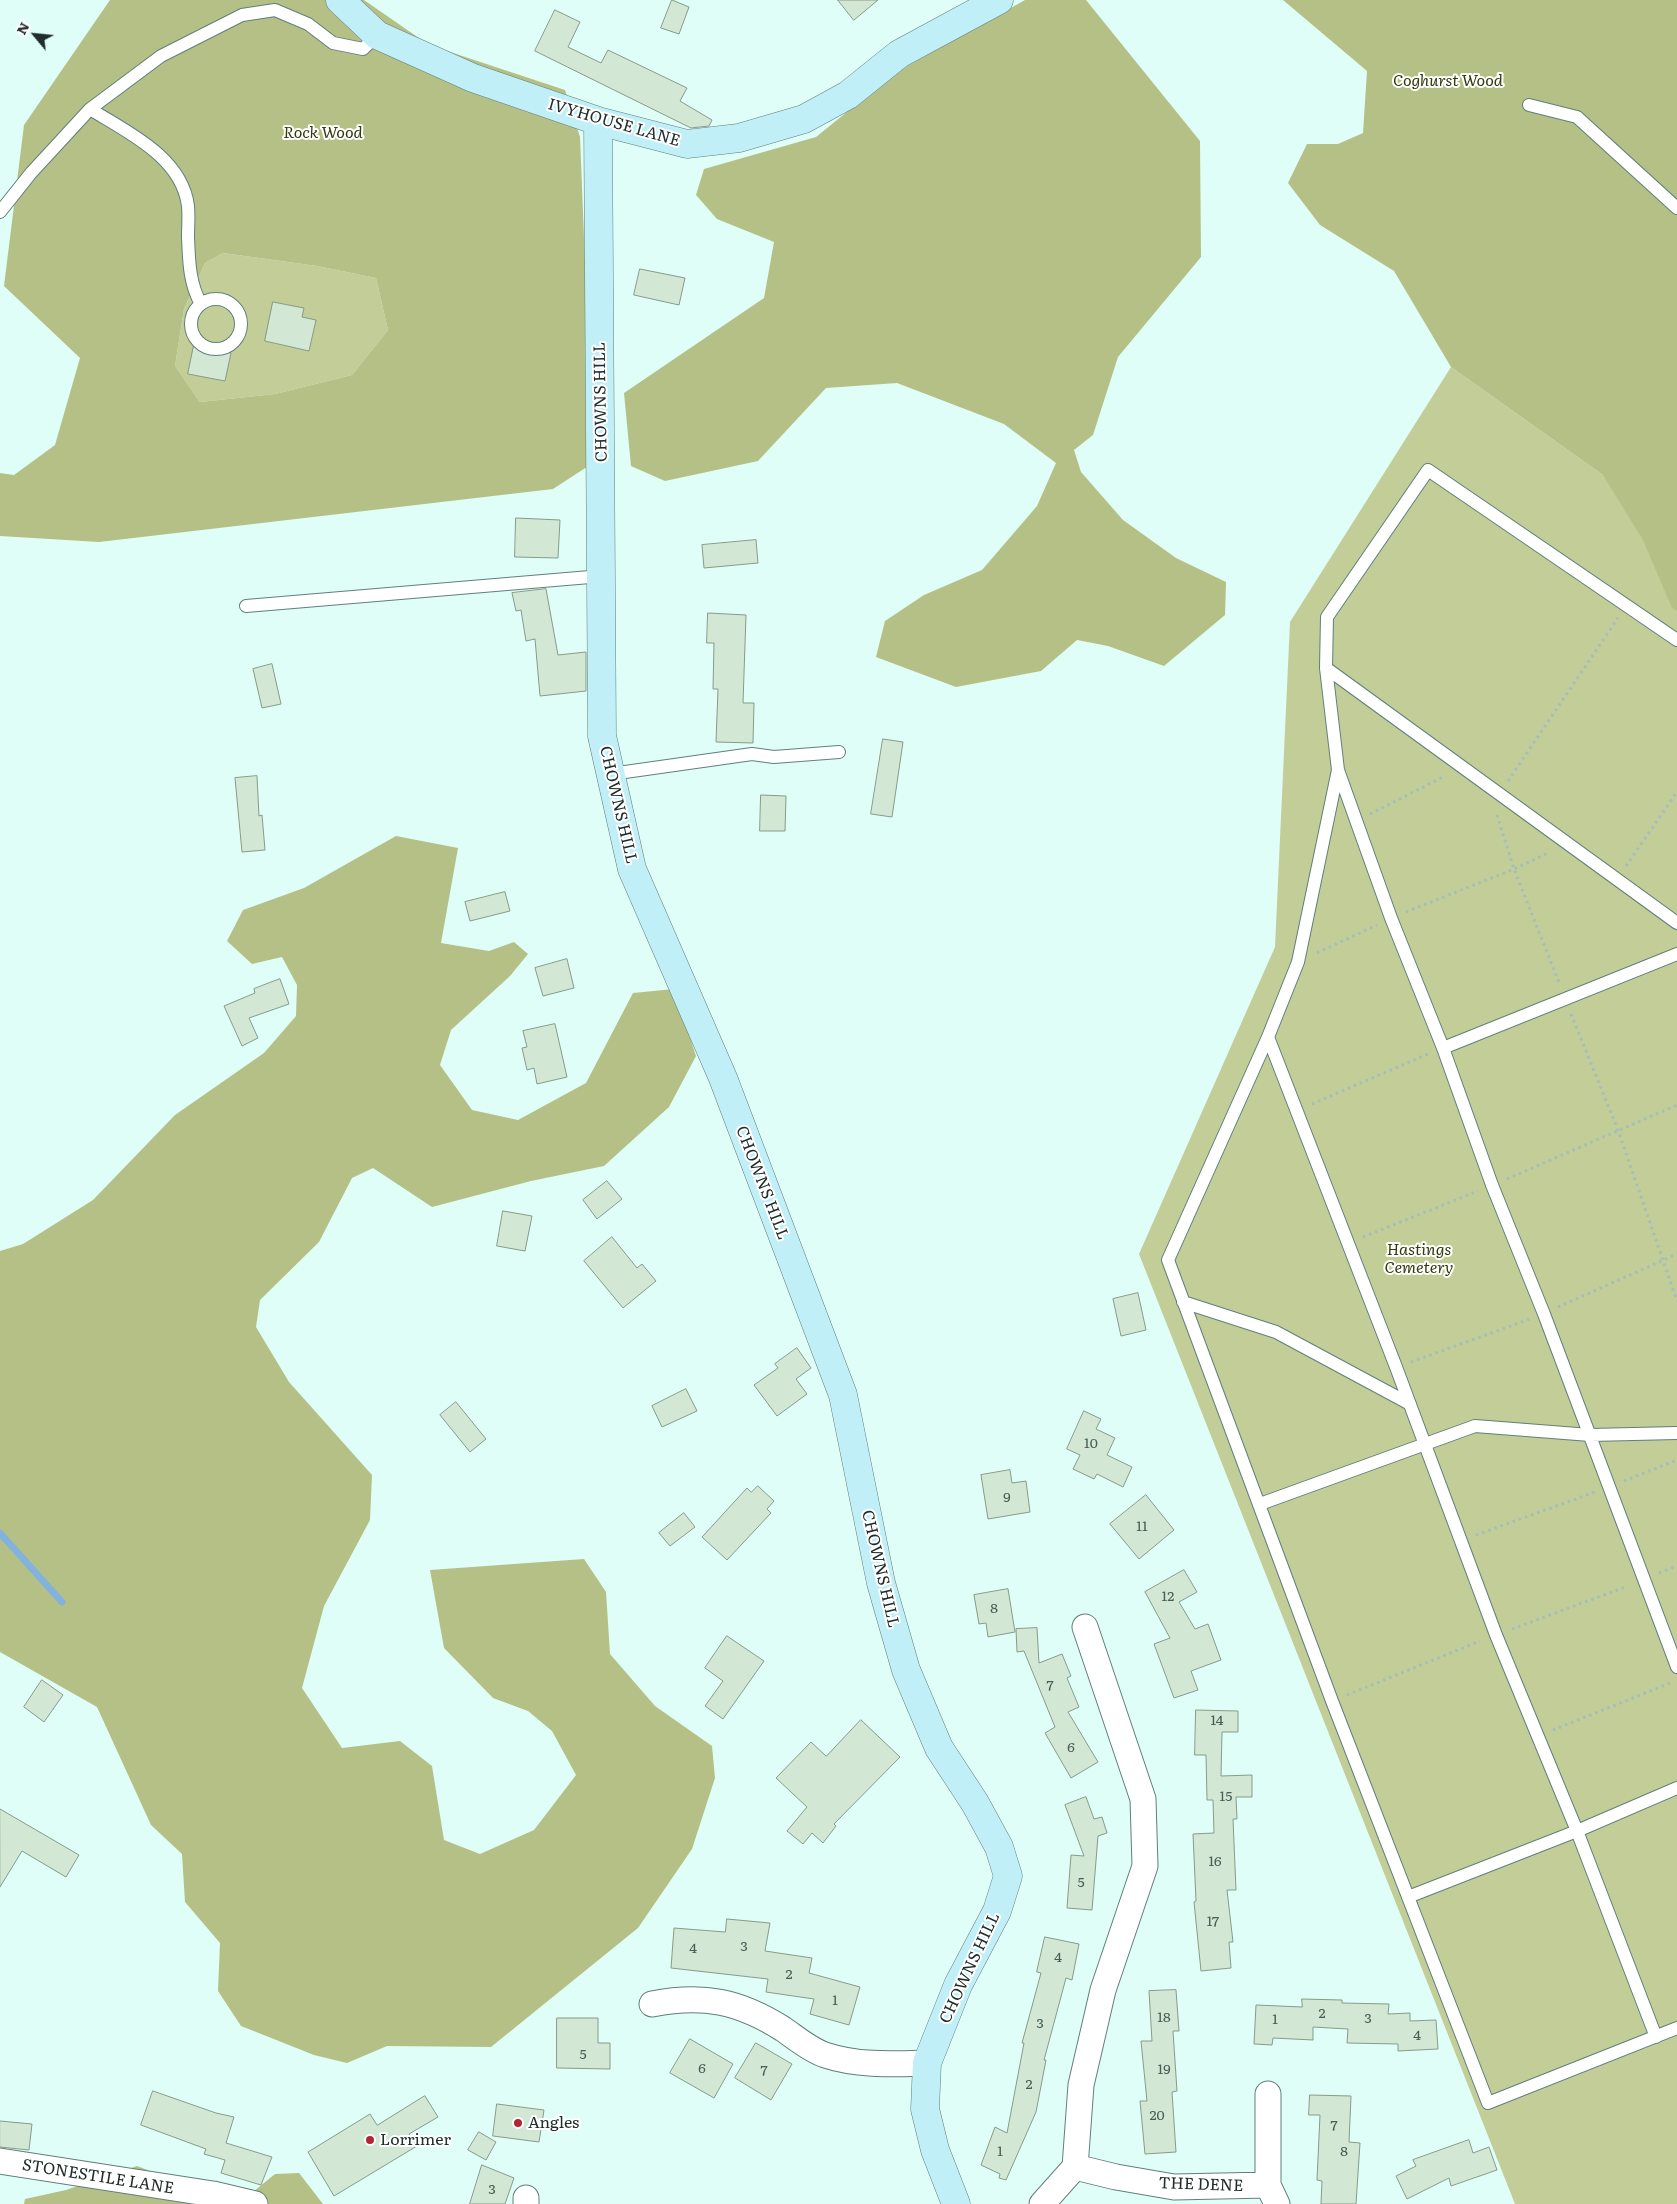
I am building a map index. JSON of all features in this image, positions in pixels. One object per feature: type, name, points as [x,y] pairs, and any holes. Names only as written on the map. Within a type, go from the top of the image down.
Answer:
[{"type":"street","name":"IVYHOUSE LANE","points":[[340,0],[376,35],[473,78],[598,121],[687,144],[739,138],[804,119],[848,95],[899,54],[999,0]]},
{"type":"street","name":"CHOWNS HILL","points":[[598,121],[602,736],[632,869],[723,1078],[843,1395],[881,1583],[906,1670],[939,1748],[975,1803],[999,1847],[1008,1876],[997,1911],[958,1985],[927,2063],[926,2109],[935,2150],[956,2204]]},
{"type":"street","points":[[1042,2204],[1075,2167],[1081,2085],[1103,1990],[1145,1866],[1143,1799],[1085,1627]]},
{"type":"street","points":[[652,2004],[678,1999],[708,1999],[763,2017],[823,2055],[856,2063],[927,2063]]},
{"type":"street","name":"THE DENE","points":[[1075,2167],[1116,2178],[1174,2187],[1273,2195],[1268,2094]]},
{"type":"street","name":"STONESTILE LANE","points":[[0,2161],[213,2194],[255,2204]]},
{"type":"lane","points":[[0,212],[31,173],[90,110],[161,56],[242,15],[275,10],[308,24],[333,44],[363,49],[376,35]]},
{"type":"lane","points":[[1529,105],[1577,117],[1677,208]]},
{"type":"lane","points":[[90,110],[156,152],[170,167],[180,184],[188,206],[192,287],[200,304]]},
{"type":"lane","points":[[208,300],[224,300],[237,310],[241,326],[234,340],[228,346],[212,348],[198,341],[191,326],[195,310],[200,304],[208,300]]},
{"type":"lane","points":[[1677,640],[1428,470],[1327,617],[1326,668],[1338,770],[1391,918],[1443,1048],[1492,1185],[1544,1314],[1677,1666]]},
{"type":"lane","points":[[246,606],[602,576]]},
{"type":"lane","points":[[1326,668],[1677,923]]},
{"type":"lane","points":[[611,774],[752,754],[774,757],[839,752]]},
{"type":"lane","points":[[1338,770],[1298,962],[1268,1037],[1168,1260],[1332,1701],[1488,2104],[1677,2028]]},
{"type":"lane","points":[[1443,1048],[1677,954]]},
{"type":"lane","points":[[1268,1037],[1346,1244],[1426,1445],[1496,1635],[1577,1831],[1656,2037]]},
{"type":"lane","points":[[1183,1302],[1276,1332],[1410,1404]]},
{"type":"lane","points":[[1260,1504],[1475,1426],[1590,1435],[1677,1433]]},
{"type":"lane","points":[[1408,1897],[1577,1831],[1677,1788]]},
{"type":"path","points":[[1499,794],[1627,606]]},
{"type":"path","points":[[1356,821],[1462,767]]},
{"type":"path","points":[[1488,785],[1514,869],[1618,1130],[1677,1300]]},
{"type":"path","points":[[1617,879],[1677,792]]},
{"type":"path","points":[[1298,962],[1391,918],[1514,869],[1567,843]]},
{"type":"path","points":[[1296,1111],[1443,1048]]},
{"type":"path","points":[[1346,1244],[1492,1185],[1677,1105]]},
{"type":"path","points":[[1462,1540],[1609,1487],[1677,1460]]},
{"type":"path","points":[[1538,1736],[1677,1680]]},
{"type":"green space","name":"Rock Wood","points":[[110,0],[364,0],[429,45],[565,90],[580,137],[593,463],[553,489],[99,542],[0,536],[0,473],[14,475],[55,445],[80,358],[4,286],[24,125]],"holes":[[[223,253],[317,266],[376,278],[388,330],[352,375],[275,394],[200,402],[175,366],[184,309],[205,263]]]},
{"type":"green space","points":[[1025,0],[1086,0],[1200,141],[1201,257],[1118,357],[1093,435],[1074,450],[1081,472],[1123,520],[1176,558],[1226,582],[1225,615],[1164,666],[1108,646],[1077,640],[1041,671],[956,687],[876,657],[885,621],[924,595],[982,570],[1037,506],[1056,463],[1004,424],[897,383],[826,388],[758,461],[665,481],[631,466],[624,393],[764,298],[774,242],[717,219],[696,195],[704,169],[816,137],[895,73]]},
{"type":"green space","name":"Coghurst Wood","points":[[1283,0],[1677,0],[1677,611],[1672,608],[1643,540],[1603,475],[1451,367],[1394,271],[1320,225],[1288,183],[1307,144],[1338,144],[1363,133],[1367,71]]},
{"type":"green space","points":[[223,253],[317,266],[376,278],[388,330],[352,375],[275,394],[200,402],[175,366],[184,309],[205,263]]},
{"type":"green space","name":"Hastings Cemetery","points":[[1677,321],[1677,2204],[1515,2204],[1139,1254],[1275,947],[1290,622],[1451,367],[1603,475]]},
{"type":"green space","points":[[396,836],[458,848],[441,943],[489,951],[514,942],[528,954],[510,976],[451,1030],[440,1065],[472,1110],[518,1120],[586,1083],[633,993],[674,989],[696,1056],[669,1107],[604,1166],[531,1181],[432,1207],[373,1168],[352,1178],[319,1242],[260,1300],[256,1327],[289,1382],[372,1475],[370,1520],[324,1606],[302,1688],[342,1748],[400,1741],[432,1766],[444,1840],[480,1854],[534,1830],[576,1775],[552,1731],[528,1711],[493,1698],[444,1648],[430,1570],[584,1559],[606,1592],[610,1654],[655,1706],[712,1746],[715,1778],[692,1849],[638,1928],[491,2047],[387,2046],[347,2063],[314,2055],[241,2026],[218,1991],[220,1943],[185,1902],[182,1854],[151,1825],[97,1707],[0,1652],[0,1251],[23,1244],[93,1200],[175,1115],[264,1053],[296,1016],[297,985],[282,957],[252,964],[227,941],[243,910],[304,888]]},
{"type":"green space","points":[[137,2166],[197,2189],[248,2196],[275,2174],[299,2173],[323,2204],[24,2204],[25,2199],[66,2190]]},
{"type":"building","points":[[672,0],[689,7],[679,34],[661,28]]},
{"type":"building","points":[[838,0],[878,0],[854,20]]},
{"type":"building","points":[[555,10],[580,22],[568,47],[601,63],[608,50],[687,88],[680,101],[712,120],[709,126],[691,128],[535,51]]},
{"type":"building","points":[[640,269],[685,278],[679,305],[634,295]]},
{"type":"building","points":[[273,302],[304,308],[302,317],[316,320],[309,351],[265,341]]},
{"type":"building","points":[[194,345],[231,353],[225,381],[188,374]]},
{"type":"building","points":[[516,518],[560,520],[558,558],[515,557]]},
{"type":"building","points":[[756,540],[758,563],[704,568],[702,545]]},
{"type":"building","points":[[546,589],[558,655],[586,652],[586,691],[540,696],[535,639],[526,641],[521,610],[516,611],[512,593]]},
{"type":"building","points":[[708,613],[746,615],[743,703],[754,703],[753,743],[716,742],[718,689],[713,689],[714,643],[707,643]]},
{"type":"building","points":[[272,664],[281,704],[262,708],[253,669]]},
{"type":"building","points":[[883,739],[903,742],[892,817],[871,814]]},
{"type":"building","points":[[257,776],[259,816],[262,815],[265,850],[242,852],[235,778]]},
{"type":"building","points":[[761,795],[786,796],[785,831],[760,831]]},
{"type":"building","points":[[505,892],[510,911],[470,921],[465,902]]},
{"type":"building","points":[[567,959],[574,988],[543,996],[535,968]]},
{"type":"building","points":[[280,979],[289,1004],[249,1018],[258,1038],[242,1046],[224,1006],[255,993],[254,989]]},
{"type":"building","points":[[555,1024],[567,1077],[537,1084],[534,1068],[527,1070],[522,1048],[527,1047],[523,1031]]},
{"type":"building","points":[[607,1181],[622,1199],[597,1219],[583,1200]]},
{"type":"building","points":[[503,1211],[532,1216],[525,1251],[497,1246]]},
{"type":"building","points":[[612,1237],[637,1268],[642,1264],[656,1281],[623,1308],[584,1261]]},
{"type":"building","points":[[1138,1293],[1146,1330],[1121,1336],[1113,1299]]},
{"type":"building","points":[[797,1348],[811,1368],[796,1379],[807,1394],[777,1416],[754,1385],[778,1368],[775,1364]]},
{"type":"building","points":[[686,1389],[697,1411],[662,1427],[652,1406]]},
{"type":"building","points":[[456,1402],[486,1439],[470,1452],[440,1415]]},
{"type":"building","points":[[1084,1411],[1101,1419],[1096,1429],[1115,1438],[1107,1455],[1132,1467],[1123,1487],[1097,1474],[1094,1479],[1073,1469],[1080,1455],[1067,1449]]},
{"type":"building","points":[[1010,1470],[1012,1483],[1026,1481],[1030,1512],[988,1519],[981,1475]]},
{"type":"building","points":[[758,1486],[774,1501],[767,1509],[771,1513],[727,1560],[702,1537],[747,1488],[751,1492]]},
{"type":"building","points":[[1146,1495],[1174,1530],[1139,1559],[1110,1524]]},
{"type":"building","points":[[684,1513],[695,1527],[670,1546],[659,1533]]},
{"type":"building","points":[[1184,1570],[1197,1592],[1179,1602],[1195,1629],[1208,1624],[1221,1660],[1191,1671],[1198,1690],[1174,1698],[1154,1644],[1170,1638],[1145,1592]]},
{"type":"building","points":[[1008,1589],[1015,1632],[988,1637],[986,1623],[979,1624],[974,1595]]},
{"type":"building","points":[[1037,1628],[1039,1663],[1062,1654],[1071,1676],[1067,1678],[1079,1707],[1068,1712],[1098,1762],[1071,1778],[1045,1733],[1055,1727],[1024,1651],[1017,1652],[1016,1629]]},
{"type":"building","points":[[727,1636],[764,1661],[723,1719],[705,1706],[723,1681],[705,1668]]},
{"type":"building","points":[[42,1680],[63,1695],[44,1722],[24,1707]]},
{"type":"building","points":[[1196,1710],[1238,1711],[1238,1732],[1222,1732],[1221,1776],[1252,1775],[1252,1797],[1236,1797],[1237,1819],[1233,1819],[1236,1890],[1227,1890],[1233,1942],[1229,1942],[1231,1968],[1201,1971],[1194,1902],[1196,1901],[1193,1834],[1214,1833],[1213,1800],[1207,1800],[1206,1755],[1195,1755]]},
{"type":"building","points":[[861,1720],[900,1757],[834,1824],[836,1826],[823,1843],[812,1833],[803,1844],[787,1831],[807,1807],[776,1778],[811,1742],[826,1756]]},
{"type":"building","points":[[1086,1797],[1094,1819],[1102,1817],[1107,1833],[1098,1836],[1092,1910],[1067,1908],[1071,1855],[1084,1856],[1065,1805]]},
{"type":"building","points":[[0,1809],[79,1855],[66,1877],[22,1851],[0,1887]]},
{"type":"building","points":[[727,1919],[770,1923],[765,1951],[812,1958],[809,1973],[860,1987],[849,2025],[810,2014],[814,1999],[766,1992],[768,1979],[671,1968],[674,1928],[725,1932]]},
{"type":"building","points":[[1045,1937],[1079,1944],[1072,1980],[1066,1978],[1044,2060],[1046,2060],[1036,2112],[1006,2180],[999,2178],[1000,2174],[981,2165],[995,2127],[1007,2133],[1024,2043],[1022,2043],[1041,1973],[1037,1972]]},
{"type":"building","points":[[1176,1990],[1179,2031],[1173,2031],[1177,2091],[1172,2092],[1176,2152],[1145,2154],[1140,2101],[1147,2101],[1141,2041],[1152,2041],[1149,1991]]},
{"type":"building","points":[[1302,1999],[1342,2000],[1342,2003],[1389,2004],[1388,2014],[1410,2013],[1410,2021],[1436,2020],[1438,2049],[1398,2051],[1398,2044],[1347,2043],[1348,2029],[1313,2027],[1313,2040],[1273,2038],[1272,2045],[1254,2044],[1256,2005],[1302,2007]]},
{"type":"building","points":[[557,2018],[598,2018],[598,2043],[610,2043],[610,2069],[557,2068]]},
{"type":"building","points":[[690,2039],[733,2064],[714,2098],[670,2073]]},
{"type":"building","points":[[756,2043],[792,2064],[771,2100],[735,2078]]},
{"type":"building","points":[[153,2091],[216,2113],[234,2117],[226,2143],[272,2157],[261,2185],[221,2173],[225,2160],[204,2154],[206,2149],[141,2125]]},
{"type":"building","points":[[1310,2095],[1351,2096],[1349,2142],[1360,2143],[1356,2204],[1321,2204],[1322,2181],[1317,2180],[1320,2115],[1309,2115]]},
{"type":"building","name":"Lorrimer","points":[[425,2096],[438,2117],[409,2134],[417,2146],[334,2196],[308,2152],[370,2114],[377,2125]]},
{"type":"building","name":"Angles","points":[[497,2104],[544,2110],[539,2142],[493,2136]]},
{"type":"building","points":[[0,2121],[32,2124],[29,2150],[0,2147]]},
{"type":"building","points":[[479,2132],[496,2142],[486,2160],[468,2150]]},
{"type":"building","points":[[1469,2140],[1473,2153],[1489,2147],[1497,2170],[1451,2186],[1449,2178],[1407,2199],[1396,2176],[1416,2166],[1413,2160]]},
{"type":"building","points":[[482,2165],[514,2178],[505,2204],[470,2204]]},
{"type":"waterway","points":[[0,1533],[62,1602]]},
{"type":"place","name":"Angles","points":[[518,2123]]},
{"type":"place","name":"Lorrimer","points":[[370,2140]]}]
